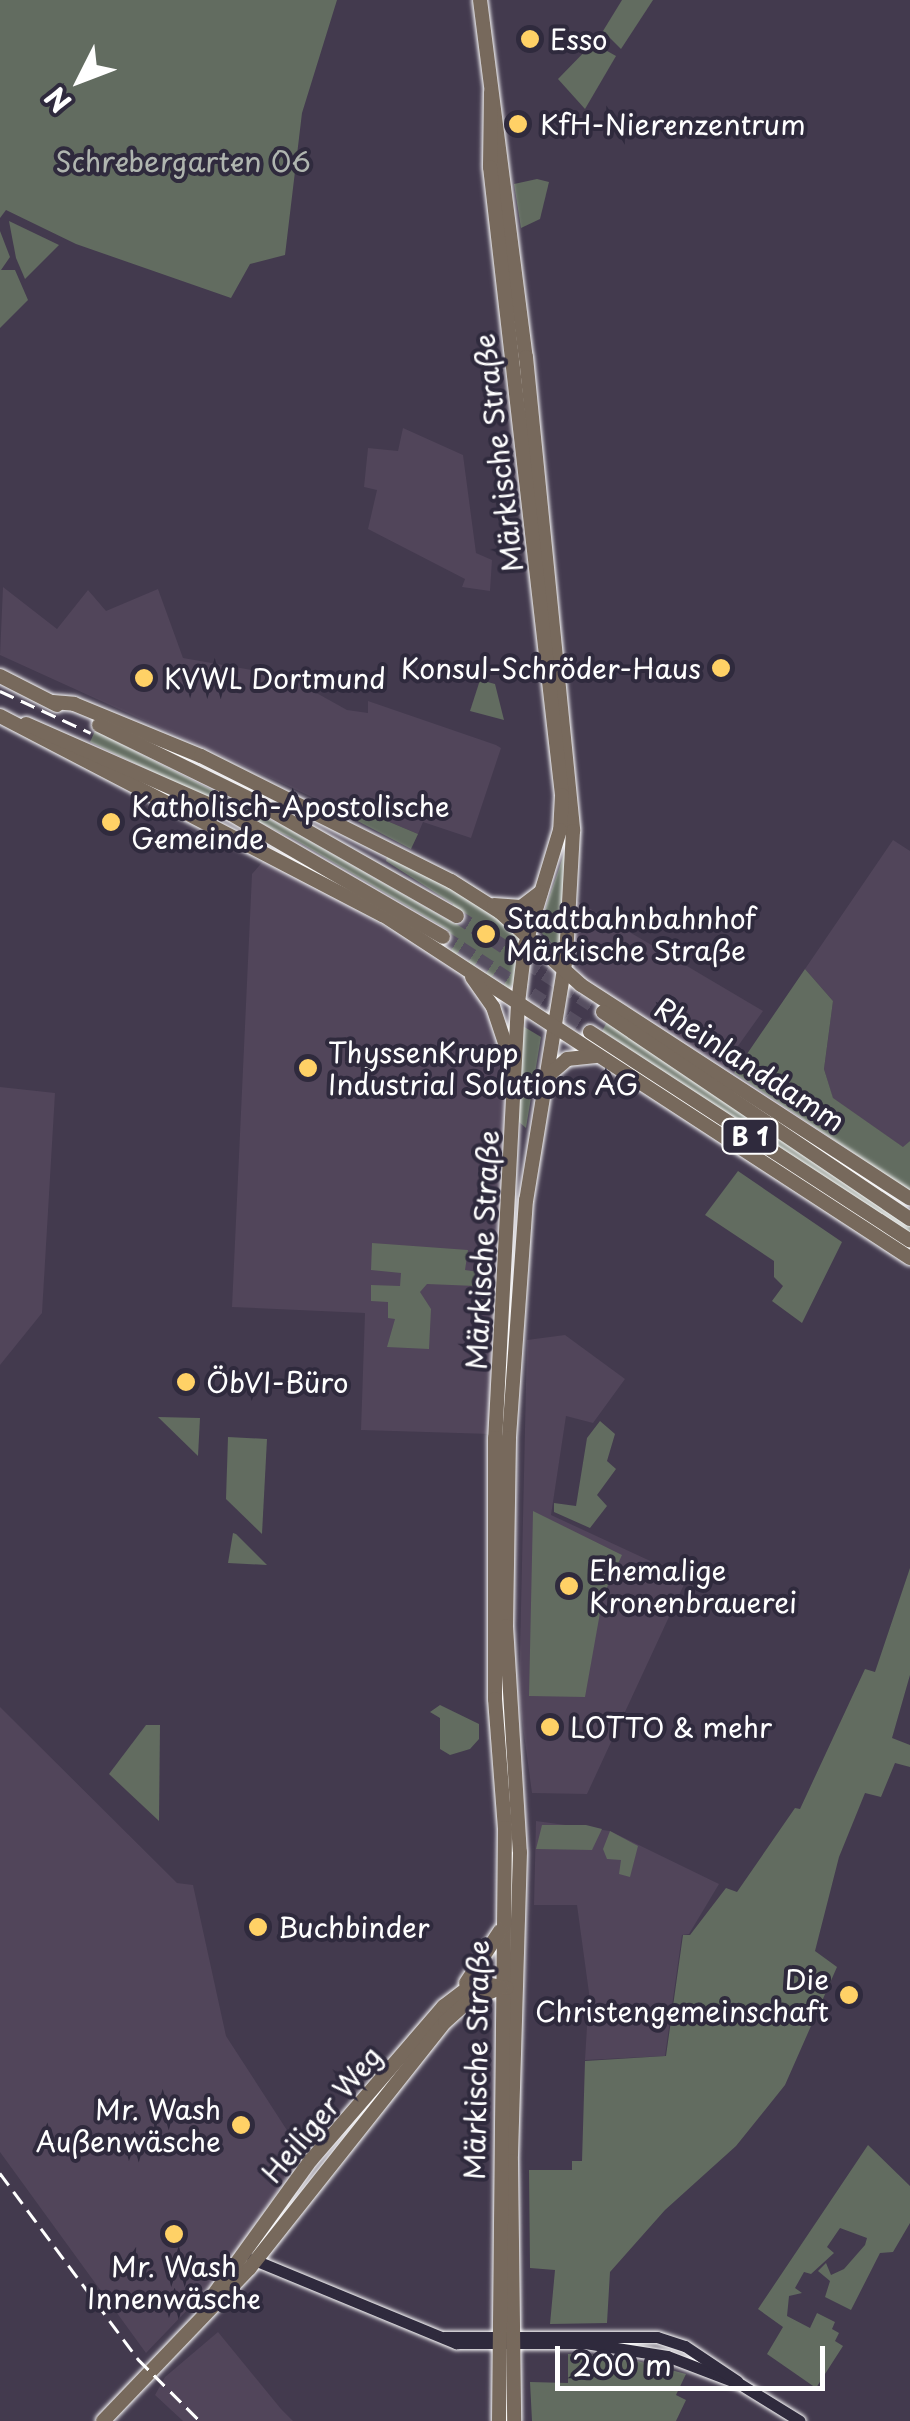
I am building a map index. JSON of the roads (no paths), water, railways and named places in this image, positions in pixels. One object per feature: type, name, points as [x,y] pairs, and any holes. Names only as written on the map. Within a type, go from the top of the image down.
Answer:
[{"type":"main road","name":"Märkische Straße","points":[[480,0],[573,796],[564,970],[532,1136],[510,1438],[506,1626],[520,1810],[509,1988],[505,2339],[500,2421]]},
{"type":"main road","name":"Märkische Straße","points":[[491,91],[490,168],[562,782],[560,830],[529,937],[518,1002],[515,1126],[495,1456],[503,1920],[509,1988]]},
{"type":"main road","points":[[0,676],[302,827],[457,916]]},
{"type":"main road","name":"Rheinlanddamm","points":[[53,702],[74,704],[222,766],[487,903],[564,970],[910,1198]]},
{"type":"main road","points":[[3,717],[231,814],[443,936]]},
{"type":"main road","points":[[3,717],[189,820],[335,887],[458,962],[910,1258]]},
{"type":"main road","points":[[487,903],[513,909],[542,891]]},
{"type":"main road","points":[[458,962],[494,1007],[515,1082]]},
{"type":"main road","name":"Rheinlanddamm","points":[[603,1012],[910,1219]]},
{"type":"main road","name":"B 1","points":[[590,1032],[910,1241]]},
{"type":"main road","points":[[542,1082],[576,1054],[615,1066]]},
{"type":"main road","points":[[515,1126],[532,1136]]},
{"type":"main road","name":"Heiliger Weg","points":[[250,2258],[311,2160],[462,1989],[498,1939],[503,1920]]},
{"type":"main road","points":[[462,1989],[483,1980],[509,1988]]},
{"type":"main road","name":"Heiliger Weg","points":[[94,2421],[106,2416],[202,2313],[445,2022],[468,2001],[509,1988]]},
{"type":"main road","name":"Märkische Straße","points":[[505,2339],[514,2421]]},
{"type":"street","points":[[250,2258],[441,2338],[622,2346],[667,2356],[740,2384]]},
{"type":"street","points":[[505,2339],[628,2334],[672,2341],[800,2421]]},
{"type":"street","points":[[667,2356],[672,2341]]},
{"type":"street","points":[[667,2356],[685,2346]]},
{"type":"tunnel","points":[[457,916],[603,1012]]},
{"type":"tunnel","points":[[443,937],[590,1032]]},
{"type":"railway","points":[[0,691],[91,733]]},
{"type":"railway","points":[[0,2173],[138,2359],[200,2421]]},
{"type":"place","name":"Esso","points":[[530,39]]},
{"type":"place","name":"KfH-Nierenzentrum","points":[[518,124]]},
{"type":"place","name":"Konsul-Schröder-Haus","points":[[721,668]]},
{"type":"place","name":"KVWL Dortmund","points":[[144,678]]},
{"type":"place","name":"Katholisch-Apostolische Gemeinde","points":[[111,822]]},
{"type":"place","name":"Stadtbahnbahnhof Märkische Straße","points":[[486,934]]},
{"type":"place","name":"ThyssenKrupp Industrial Solutions AG","points":[[308,1068]]},
{"type":"place","name":"ÖbVI-Büro","points":[[186,1382]]},
{"type":"place","name":"Ehemalige Kronenbrauerei","points":[[569,1586]]},
{"type":"place","name":"LOTTO & mehr","points":[[550,1727]]},
{"type":"place","name":"Buchbinder","points":[[258,1927]]},
{"type":"place","name":"Die Christengemeinschaft","points":[[849,1995]]},
{"type":"place","name":"Mr. Wash Außenwäsche","points":[[241,2125]]},
{"type":"place","name":"Mr. Wash Innenwäsche","points":[[174,2234]]},
{"type":"park label","name":"Schrebergarten 06","points":[[183,161]]}]
